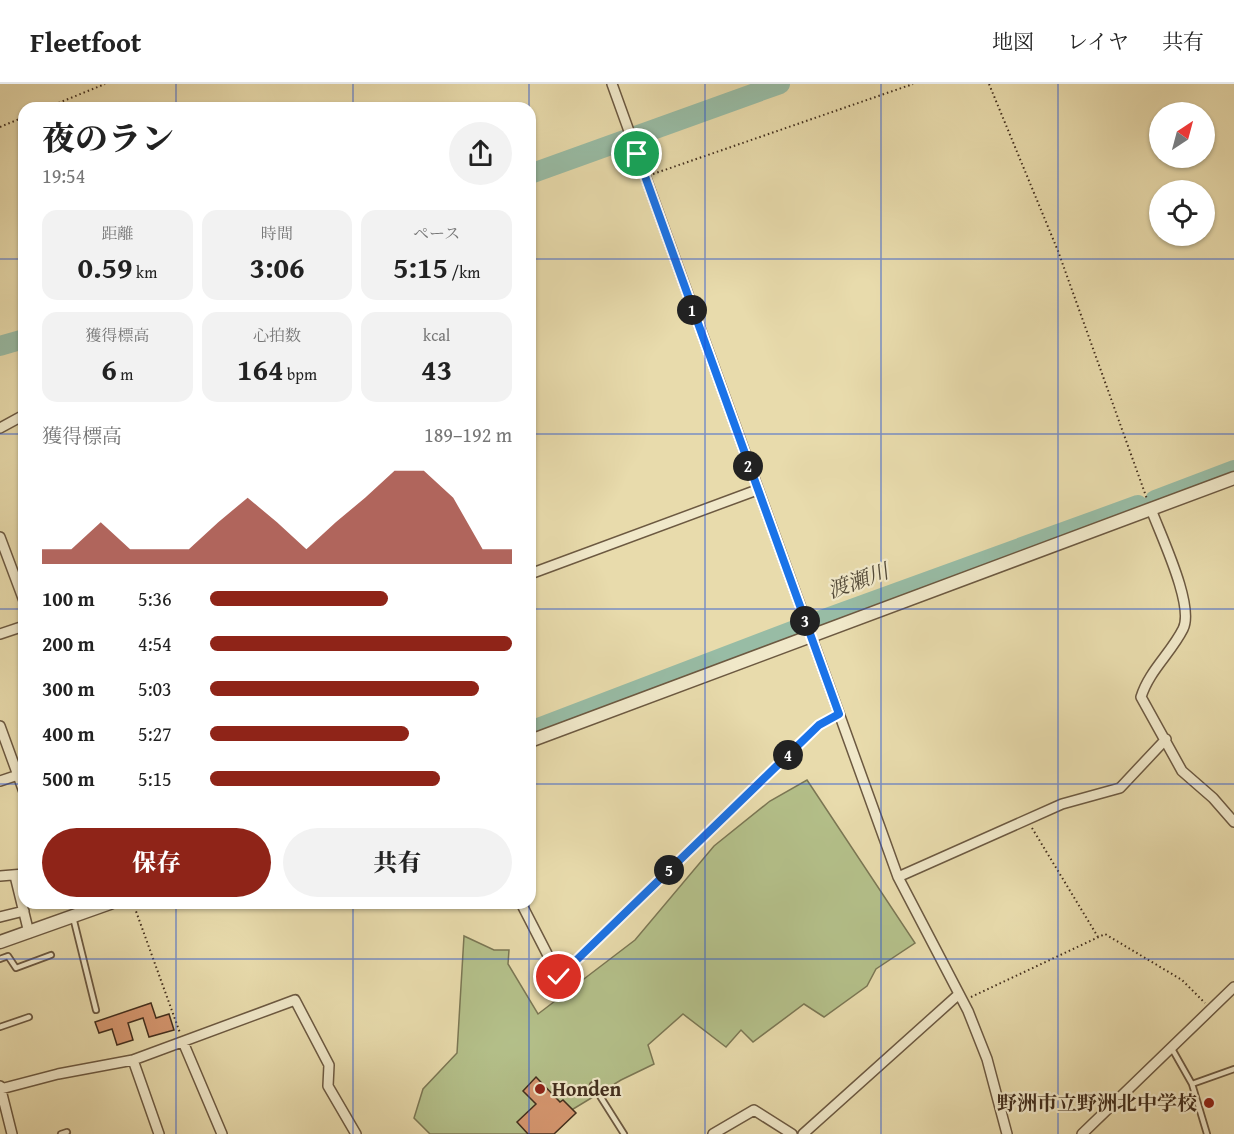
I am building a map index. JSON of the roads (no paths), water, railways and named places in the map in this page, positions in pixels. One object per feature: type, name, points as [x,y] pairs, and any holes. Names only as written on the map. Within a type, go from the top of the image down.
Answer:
[{"type":"street","points":[[612,84],[898,877],[961,997],[987,1059],[1007,1134]]},
{"type":"street","points":[[0,428],[18,418]]},
{"type":"street","points":[[536,739],[1234,478]]},
{"type":"street","points":[[536,572],[757,490]]},
{"type":"street","points":[[1150,509],[1186,609],[1185,627],[1145,684],[1141,697],[1182,771],[1213,798],[1234,822]]},
{"type":"street","points":[[0,537],[18,584]]},
{"type":"street","points":[[0,634],[18,628]]},
{"type":"street","points":[[0,726],[18,767]]},
{"type":"street","points":[[898,877],[1062,804],[1120,788],[1166,739]]},
{"type":"street","points":[[0,782],[18,775]]},
{"type":"street","points":[[0,876],[18,875]]},
{"type":"street","points":[[0,942],[95,909]]},
{"type":"street","points":[[524,909],[559,977]]},
{"type":"street","points":[[0,917],[24,911],[29,933]]},
{"type":"street","points":[[1082,1134],[1234,987]]},
{"type":"street","points":[[803,1134],[961,997]]},
{"type":"street","points":[[12,1134],[0,1087],[133,1060],[295,999],[329,1065],[328,1086],[356,1134]]},
{"type":"street","points":[[183,1042],[222,1134]]},
{"type":"street","points":[[133,1060],[159,1134]]},
{"type":"street","points":[[713,1134],[754,1110],[792,1134]]},
{"type":"lane","points":[[73,917],[96,1010]]},
{"type":"lane","points":[[0,959],[8,956],[16,968],[51,955]]},
{"type":"lane","points":[[0,1027],[29,1017]]},
{"type":"lane","points":[[1172,1047],[1192,1084],[1207,1134]]},
{"type":"lane","points":[[1192,1084],[1234,1069]]},
{"type":"lane","points":[[594,1085],[624,1134]]},
{"type":"waterway","points":[[536,172],[780,84]]},
{"type":"waterway","points":[[0,346],[18,341]]},
{"type":"waterway","name":"渡瀬川","points":[[1155,500],[1234,470]]},
{"type":"waterway","name":"渡瀬川","points":[[536,729],[821,620],[1138,505]]},
{"type":"place","name":"Honden","points":[[540,1089]]},
{"type":"place","name":"野洲市立野洲北中学校","points":[[1209,1103]]}]
